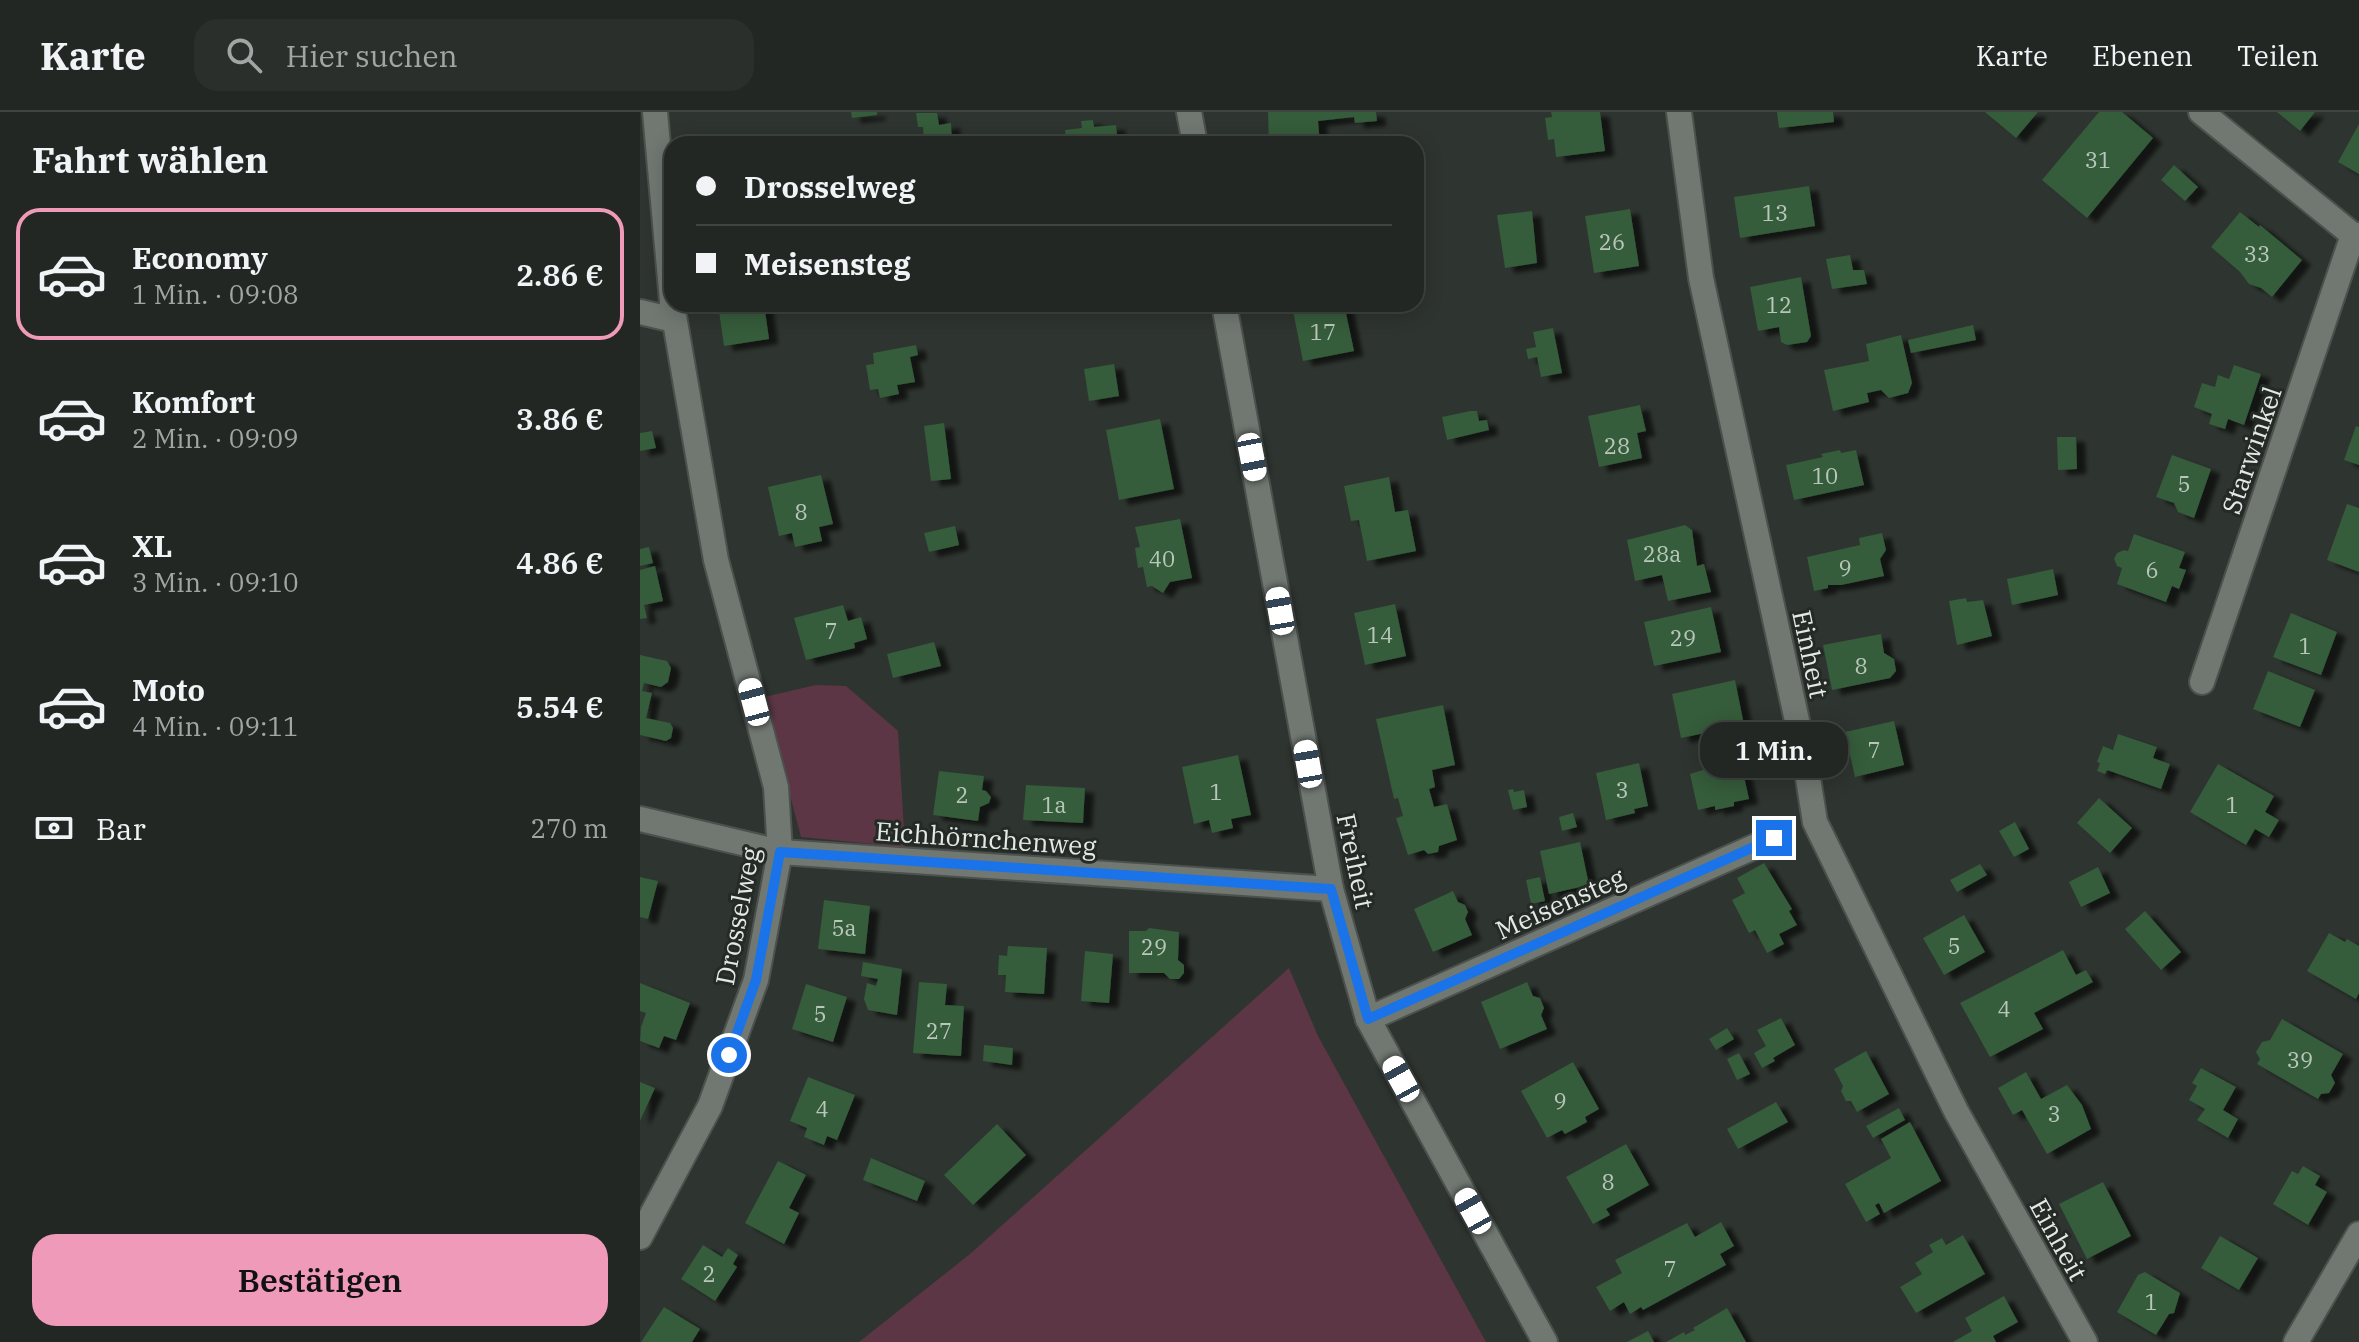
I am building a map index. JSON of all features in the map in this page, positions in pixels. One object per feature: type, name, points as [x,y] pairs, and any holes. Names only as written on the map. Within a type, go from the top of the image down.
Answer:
[{"type":"street","name":"Drosselweg","points":[[655,112],[664,210]]},
{"type":"street","points":[[1189,112],[1194,136]]},
{"type":"street","name":"Einheit","points":[[1679,112],[1701,278],[1804,753],[1815,822],[1956,1111],[2085,1342]]},
{"type":"street","points":[[2201,112],[2356,235]]},
{"type":"street","name":"Starwinkel","points":[[2202,682],[2356,235]]},
{"type":"street","points":[[640,312],[664,310]]},
{"type":"street","name":"Drosselweg","points":[[640,1237],[710,1106],[751,994],[780,852],[776,787],[716,560],[674,312]]},
{"type":"street","name":"Freiheit","points":[[1225,312],[1331,889],[1368,1019],[1545,1342]]},
{"type":"street","name":"Eichhörnchenweg","points":[[640,819],[780,852],[1331,889]]},
{"type":"street","name":"Meisensteg","points":[[1368,1019],[1774,838]]},
{"type":"street","points":[[2296,1342],[2359,1234]]},
{"type":"shaded area","points":[[816,685],[846,686],[898,731],[905,847],[801,837],[764,697]]},
{"type":"shaded area","points":[[1289,968],[1318,1036],[1486,1342],[859,1342],[970,1254]]},
{"type":"building","points":[[851,112],[877,112],[877,115],[852,118]]},
{"type":"building","points":[[1268,112],[1376,112],[1377,121],[1355,123],[1354,117],[1318,121],[1319,136],[1269,136]]},
{"type":"building","points":[[1551,112],[1600,112],[1605,151],[1556,157],[1554,139],[1548,140],[1545,118],[1552,117]]},
{"type":"building","points":[[1777,112],[1833,112],[1834,122],[1779,128]]},
{"type":"building","points":[[1985,112],[2038,112],[2016,138]]},
{"type":"building","points":[[2099,112],[2122,112],[2153,138],[2087,218],[2042,180]]},
{"type":"building","points":[[2277,112],[2315,112],[2300,131]]},
{"type":"building","points":[[916,113],[937,113],[939,125],[951,123],[952,136],[924,136],[923,127],[918,127]]},
{"type":"building","points":[[1093,120],[1094,127],[1116,125],[1117,136],[1066,136],[1065,130],[1082,128],[1081,121]]},
{"type":"building","points":[[2359,124],[2359,174],[2338,162]]},
{"type":"building","points":[[2174,165],[2198,187],[2185,201],[2161,180]]},
{"type":"building","points":[[1809,186],[1815,226],[1740,238],[1734,197]]},
{"type":"building","points":[[1630,209],[1639,266],[1594,273],[1585,216]]},
{"type":"building","points":[[1532,211],[1537,263],[1505,268],[1497,215]]},
{"type":"building","points":[[2240,212],[2302,260],[2272,297],[2261,288],[2249,284],[2211,247]]},
{"type":"building","points":[[1850,255],[1853,270],[1864,270],[1867,284],[1832,289],[1826,259]]},
{"type":"building","points":[[1801,277],[1811,336],[1807,342],[1787,345],[1781,342],[1779,327],[1758,331],[1750,287]]},
{"type":"building","points":[[719,312],[765,312],[769,339],[724,346]]},
{"type":"building","points":[[1293,312],[1346,312],[1354,351],[1303,361]]},
{"type":"building","points":[[1973,325],[1976,340],[1911,353],[1908,340]]},
{"type":"building","points":[[1553,328],[1562,373],[1541,377],[1537,357],[1528,359],[1526,349],[1536,347],[1533,332]]},
{"type":"building","points":[[1901,335],[1912,383],[1908,393],[1889,398],[1881,390],[1867,393],[1869,402],[1833,411],[1824,370],[1869,361],[1866,344]]},
{"type":"building","points":[[916,345],[918,355],[910,357],[915,382],[897,385],[899,394],[880,398],[878,389],[870,390],[866,365],[874,364],[873,353]]},
{"type":"building","points":[[1114,364],[1119,396],[1089,401],[1084,369]]},
{"type":"building","points":[[2234,365],[2261,374],[2244,425],[2228,419],[2225,429],[2209,424],[2212,414],[2194,407],[2202,383],[2215,387],[2218,375],[2229,379]]},
{"type":"building","points":[[1640,405],[1646,431],[1637,433],[1642,458],[1599,467],[1588,416]]},
{"type":"building","points":[[1477,411],[1479,421],[1487,420],[1489,430],[1447,440],[1442,417]]},
{"type":"building","points":[[1160,419],[1174,489],[1119,500],[1106,430]]},
{"type":"building","points":[[944,423],[951,479],[931,481],[924,426]]},
{"type":"building","points":[[2356,426],[2359,427],[2359,465],[2344,460]]},
{"type":"building","points":[[652,431],[656,448],[640,451],[640,433]]},
{"type":"building","points":[[2057,437],[2076,437],[2077,469],[2058,470]]},
{"type":"building","points":[[1840,450],[1841,453],[1856,450],[1864,485],[1794,500],[1786,465]]},
{"type":"building","points":[[2172,455],[2211,469],[2194,518],[2178,512],[2174,503],[2156,497]]},
{"type":"building","points":[[821,475],[833,524],[819,527],[822,541],[795,547],[792,533],[779,536],[768,487]]},
{"type":"building","points":[[1389,477],[1395,512],[1408,510],[1416,551],[1367,561],[1359,520],[1351,521],[1344,486]]},
{"type":"building","points":[[2347,504],[2359,508],[2359,572],[2327,560]]},
{"type":"building","points":[[1180,519],[1192,578],[1170,582],[1163,593],[1152,586],[1147,587],[1143,567],[1138,568],[1135,548],[1140,547],[1135,527]]},
{"type":"building","points":[[1685,525],[1692,530],[1697,566],[1704,564],[1711,592],[1668,601],[1662,575],[1635,581],[1627,540]]},
{"type":"building","points":[[955,526],[959,545],[929,552],[924,533]]},
{"type":"building","points":[[1882,533],[1886,550],[1880,559],[1884,576],[1828,585],[1828,588],[1814,591],[1807,557],[1860,545],[1859,538]]},
{"type":"building","points":[[2134,534],[2185,552],[2179,568],[2186,570],[2179,589],[2172,586],[2166,602],[2117,584],[2122,568],[2117,566],[2114,559],[2117,553],[2128,551]]},
{"type":"building","points":[[649,547],[653,563],[640,566],[640,549]]},
{"type":"building","points":[[655,566],[663,601],[644,605],[647,618],[640,619],[640,570]]},
{"type":"building","points":[[2053,569],[2058,595],[2012,605],[2007,579]]},
{"type":"building","points":[[1966,598],[1967,602],[1983,600],[1992,636],[1957,645],[1949,601]]},
{"type":"building","points":[[1395,604],[1406,656],[1365,665],[1354,613]]},
{"type":"building","points":[[843,605],[848,621],[861,617],[867,639],[854,643],[855,648],[806,660],[794,618]]},
{"type":"building","points":[[1711,607],[1721,652],[1654,666],[1644,622]]},
{"type":"building","points":[[2291,613],[2337,632],[2321,675],[2273,657]]},
{"type":"building","points":[[1881,634],[1884,653],[1894,659],[1896,671],[1890,678],[1832,690],[1823,645]]},
{"type":"building","points":[[934,642],[941,666],[893,678],[887,654]]},
{"type":"building","points":[[640,655],[667,661],[671,668],[668,682],[661,687],[644,683],[642,691],[652,693],[646,718],[670,723],[673,728],[671,738],[666,741],[640,735]]},
{"type":"building","points":[[2268,671],[2315,690],[2300,727],[2253,709]]},
{"type":"building","points":[[1735,680],[1744,725],[1681,738],[1672,694]]},
{"type":"building","points":[[1443,705],[1455,765],[1432,770],[1435,787],[1429,789],[1434,807],[1447,804],[1457,840],[1439,846],[1438,852],[1428,854],[1424,850],[1408,855],[1396,818],[1403,816],[1398,798],[1394,799],[1376,719]]},
{"type":"building","points":[[1894,721],[1904,765],[1855,777],[1845,732]]},
{"type":"building","points":[[2118,734],[2157,747],[2153,758],[2170,764],[2161,789],[2107,770],[2105,774],[2097,771],[2103,746],[2113,750]]},
{"type":"building","points":[[1238,755],[1251,815],[1231,819],[1233,828],[1212,833],[1209,820],[1194,824],[1182,767]]},
{"type":"building","points":[[1731,761],[1732,765],[1741,763],[1749,799],[1734,802],[1734,806],[1698,810],[1690,774]]},
{"type":"building","points":[[1639,763],[1648,806],[1634,809],[1635,813],[1606,820],[1596,773]]},
{"type":"building","points":[[2218,764],[2274,796],[2265,812],[2279,820],[2269,837],[2255,829],[2246,845],[2190,812]]},
{"type":"building","points":[[939,771],[984,776],[982,790],[991,797],[989,803],[980,807],[978,821],[933,815]]},
{"type":"building","points":[[1026,785],[1085,788],[1083,823],[1023,820]]},
{"type":"building","points":[[1513,789],[1514,792],[1524,790],[1527,807],[1513,810],[1508,790]]},
{"type":"building","points":[[2099,798],[2132,828],[2110,853],[2077,823]]},
{"type":"building","points":[[1573,813],[1577,827],[1562,831],[1559,817]]},
{"type":"building","points":[[2015,822],[2029,849],[2014,857],[1999,831]]},
{"type":"building","points":[[1580,842],[1589,885],[1549,894],[1540,851]]},
{"type":"building","points":[[1764,863],[1792,909],[1789,911],[1797,925],[1779,934],[1784,944],[1767,953],[1755,930],[1749,933],[1732,900],[1745,893],[1737,878]]},
{"type":"building","points":[[1980,864],[1987,875],[1957,892],[1950,880]]},
{"type":"building","points":[[2098,867],[2110,893],[2081,907],[2069,882]]},
{"type":"building","points":[[640,877],[658,881],[648,919],[640,917]]},
{"type":"building","points":[[1540,877],[1545,901],[1531,904],[1526,880]]},
{"type":"building","points":[[1453,891],[1458,902],[1465,905],[1468,912],[1465,919],[1472,935],[1433,952],[1414,909]]},
{"type":"building","points":[[824,900],[870,906],[865,954],[818,949]]},
{"type":"building","points":[[2145,911],[2181,952],[2161,970],[2125,929]]},
{"type":"building","points":[[1964,915],[1985,952],[1944,975],[1923,938]]},
{"type":"building","points":[[1149,928],[1179,932],[1178,960],[1184,965],[1184,973],[1179,979],[1170,979],[1164,973],[1129,973],[1129,931],[1146,931]]},
{"type":"building","points":[[2329,933],[2359,946],[2359,993],[2356,999],[2307,971]]},
{"type":"building","points":[[1008,946],[1047,948],[1044,994],[1005,992],[1006,975],[998,975],[999,955],[1007,956]]},
{"type":"building","points":[[2063,950],[2076,975],[2086,970],[2093,982],[2034,1013],[2043,1029],[1990,1057],[1960,1003]]},
{"type":"building","points":[[1085,951],[1113,954],[1109,1003],[1081,1001]]},
{"type":"building","points":[[863,962],[902,969],[897,1015],[868,1010],[864,999],[867,983],[876,986],[878,979],[861,976]]},
{"type":"building","points":[[919,982],[947,984],[945,1005],[964,1006],[961,1056],[913,1053]]},
{"type":"building","points":[[1527,982],[1533,996],[1540,998],[1544,1008],[1541,1015],[1547,1029],[1500,1049],[1481,1002]]},
{"type":"building","points":[[640,983],[690,1003],[676,1040],[664,1036],[659,1048],[640,1041],[646,1013],[640,1011]]},
{"type":"building","points":[[806,984],[847,997],[833,1042],[792,1029]]},
{"type":"building","points":[[1781,1018],[1795,1045],[1762,1068],[1754,1053],[1766,1046],[1757,1030]]},
{"type":"building","points":[[2282,1019],[2343,1054],[2331,1075],[2335,1083],[2329,1093],[2321,1094],[2318,1099],[2257,1064],[2260,1059],[2256,1052],[2262,1042],[2270,1040]]},
{"type":"building","points":[[1727,1028],[1734,1039],[1716,1050],[1709,1039]]},
{"type":"building","points":[[984,1045],[1013,1048],[1012,1065],[983,1061]]},
{"type":"building","points":[[1866,1051],[1889,1094],[1857,1112],[1851,1101],[1846,1101],[1841,1091],[1843,1086],[1834,1069]]},
{"type":"building","points":[[1739,1053],[1750,1074],[1737,1080],[1727,1059]]},
{"type":"building","points":[[1573,1062],[1599,1109],[1585,1117],[1587,1122],[1565,1134],[1562,1130],[1547,1138],[1521,1091]]},
{"type":"building","points":[[2201,1068],[2236,1087],[2223,1110],[2238,1119],[2228,1138],[2197,1120],[2205,1109],[2189,1100],[2197,1086],[2192,1083]]},
{"type":"building","points":[[2026,1072],[2041,1099],[2067,1085],[2082,1105],[2091,1129],[2047,1154],[2022,1110],[2013,1115],[1998,1088]]},
{"type":"building","points":[[808,1077],[855,1095],[837,1140],[827,1136],[824,1145],[804,1137],[807,1128],[790,1121]]},
{"type":"building","points":[[640,1082],[655,1088],[640,1121]]},
{"type":"building","points":[[1776,1102],[1788,1122],[1738,1149],[1727,1129]]},
{"type":"building","points":[[1899,1108],[1905,1120],[1873,1138],[1866,1126]]},
{"type":"building","points":[[1910,1122],[1941,1181],[1884,1213],[1879,1203],[1875,1205],[1880,1214],[1866,1222],[1845,1184],[1891,1158],[1881,1139]]},
{"type":"building","points":[[997,1124],[1026,1155],[973,1205],[944,1175]]},
{"type":"building","points":[[1626,1144],[1649,1185],[1606,1209],[1610,1215],[1593,1224],[1566,1177]]},
{"type":"building","points":[[871,1158],[925,1181],[917,1201],[863,1180]]},
{"type":"building","points":[[778,1161],[806,1175],[789,1208],[799,1213],[784,1244],[745,1223]]},
{"type":"building","points":[[2303,1166],[2320,1176],[2315,1185],[2327,1192],[2308,1225],[2273,1204],[2292,1171],[2298,1174]]},
{"type":"building","points":[[2103,1182],[2131,1236],[2087,1259],[2059,1204]]},
{"type":"building","points":[[1721,1222],[1734,1246],[1720,1254],[1726,1265],[1643,1310],[1641,1307],[1630,1314],[1624,1302],[1610,1311],[1596,1287],[1622,1273],[1615,1260],[1687,1223],[1695,1237]]},
{"type":"building","points":[[1963,1235],[1985,1274],[1916,1313],[1900,1287],[1922,1274],[1915,1263],[1933,1252],[1929,1245],[1942,1238],[1946,1245]]},
{"type":"building","points":[[2220,1236],[2258,1258],[2239,1290],[2201,1268]]},
{"type":"building","points":[[703,1245],[722,1257],[728,1248],[738,1255],[733,1264],[737,1267],[715,1301],[681,1279]]},
{"type":"building","points":[[2145,1272],[2180,1293],[2174,1313],[2169,1314],[2156,1335],[2117,1312],[2138,1275]]},
{"type":"building","points":[[2004,1296],[2018,1322],[1993,1336],[1996,1342],[1953,1342],[1972,1331],[1965,1318]]},
{"type":"building","points":[[664,1307],[700,1329],[692,1342],[641,1342]]},
{"type":"building","points":[[1727,1308],[1746,1342],[1666,1342],[1695,1330],[1693,1328]]},
{"type":"building","points":[[1648,1331],[1654,1342],[1627,1342]]},
{"type":"route","points":[[729,1055],[756,980],[780,852],[1331,889],[1368,1019],[1774,838]]}]
